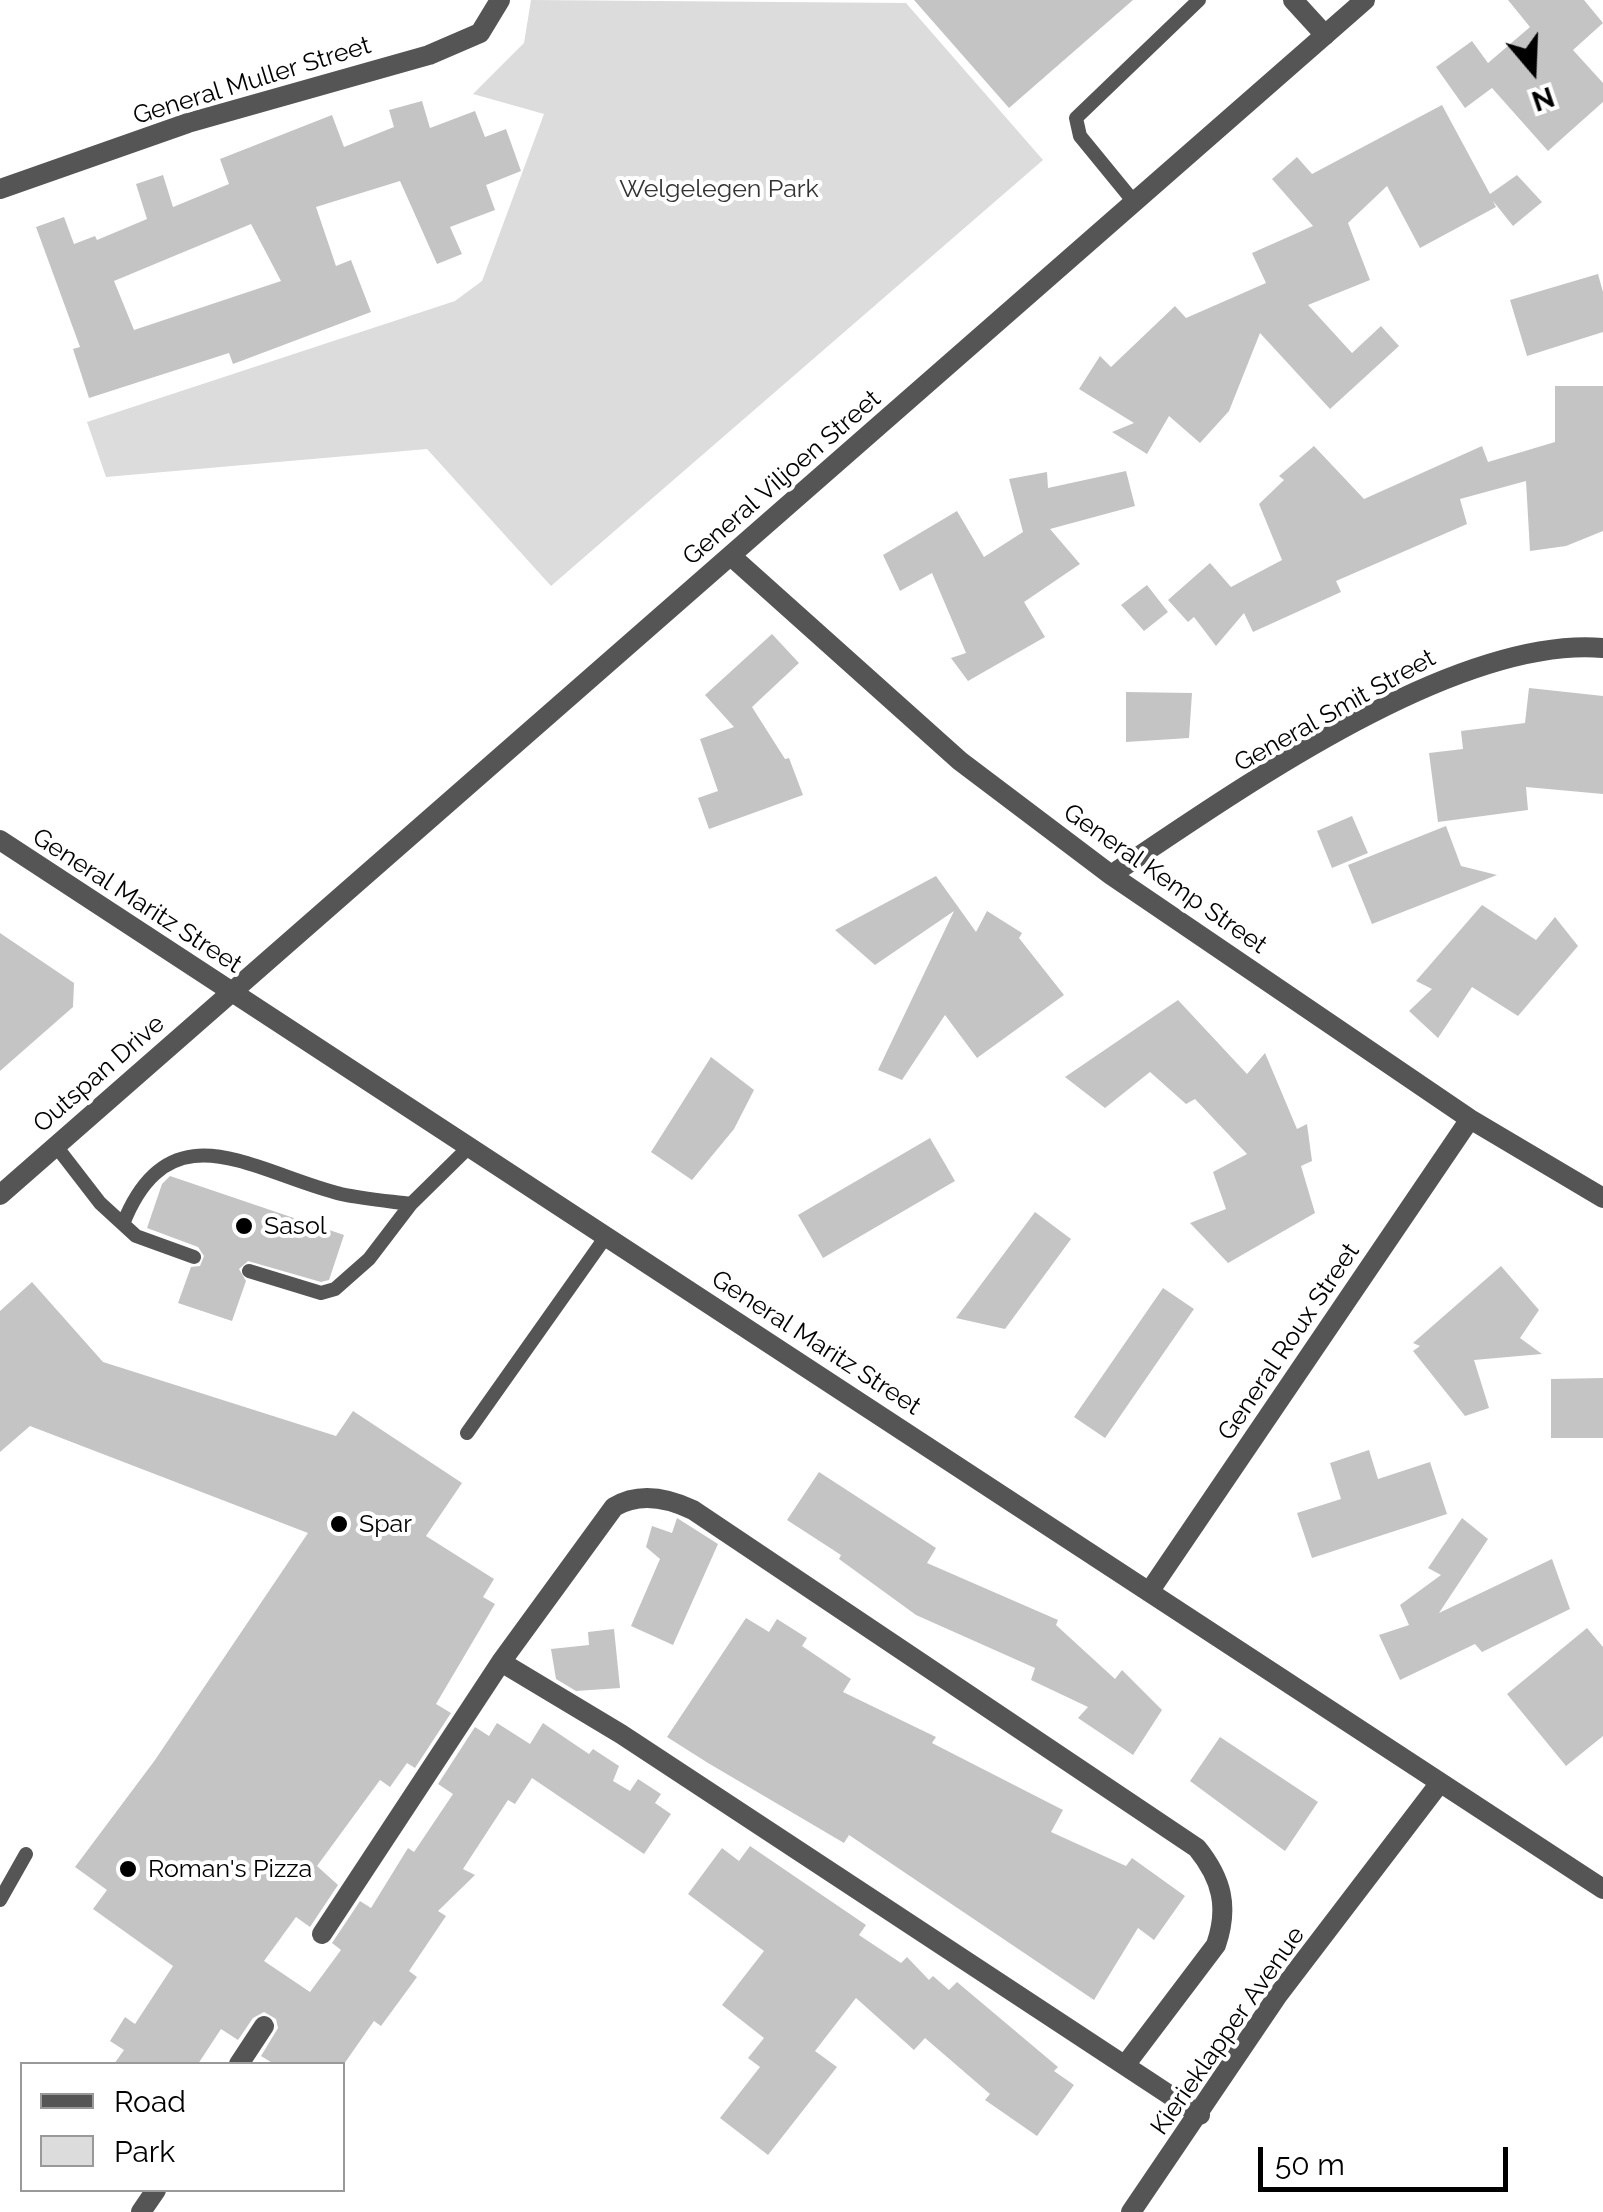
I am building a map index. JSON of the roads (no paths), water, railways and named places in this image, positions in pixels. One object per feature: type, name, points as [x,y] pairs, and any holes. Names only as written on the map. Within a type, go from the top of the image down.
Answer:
[{"type":"street","name":"General Muller Street","points":[[0,189],[188,122],[445,49],[480,33],[500,0]]},
{"type":"street","points":[[1293,0],[1324,35]]},
{"type":"street","name":"General Viljoen Street","points":[[232,994],[1365,0]]},
{"type":"street","name":"General Kemp Street","points":[[731,556],[960,760],[1111,875],[1470,1119],[1603,1198]]},
{"type":"street","name":"General Smit Street","points":[[1111,875],[1296,756],[1460,672],[1538,650],[1603,648]]},
{"type":"street","name":"General Maritz Street","points":[[0,840],[1603,1889]]},
{"type":"street","name":"Outspan Drive","points":[[0,1195],[232,994]]},
{"type":"street","name":"General Roux Street","points":[[1149,1592],[1470,1119]]},
{"type":"street","points":[[322,1934],[501,1662],[614,1507],[633,1498],[656,1498],[693,1510],[1197,1848],[1218,1878],[1224,1905],[1216,1945],[1126,2064]]},
{"type":"street","points":[[501,1662],[621,1734],[1200,2115]]},
{"type":"street","name":"Kierieklapper Avenue","points":[[1132,2212],[1278,1994],[1439,1784]]},
{"type":"street","points":[[239,2062],[264,2026]]},
{"type":"lane","points":[[1134,202],[1080,136],[1076,118],[1199,0]]},
{"type":"lane","points":[[56,1146],[75,1175],[136,1236],[194,1257]]},
{"type":"lane","points":[[249,1272],[321,1293],[335,1290],[368,1259],[411,1204],[468,1148]]},
{"type":"lane","points":[[123,1224],[136,1190],[154,1170],[194,1156],[270,1166],[339,1193],[411,1204]]},
{"type":"lane","points":[[467,1433],[607,1235]]},
{"type":"lane","points":[[0,1900],[26,1854]]},
{"type":"place","name":"Sasol","points":[[244,1226]]},
{"type":"place","name":"Spar","points":[[339,1524]]},
{"type":"place","name":"Roman's Pizza","points":[[128,1869]]},
{"type":"park label","name":"Welgelegen Park","points":[[719,189]]}]
